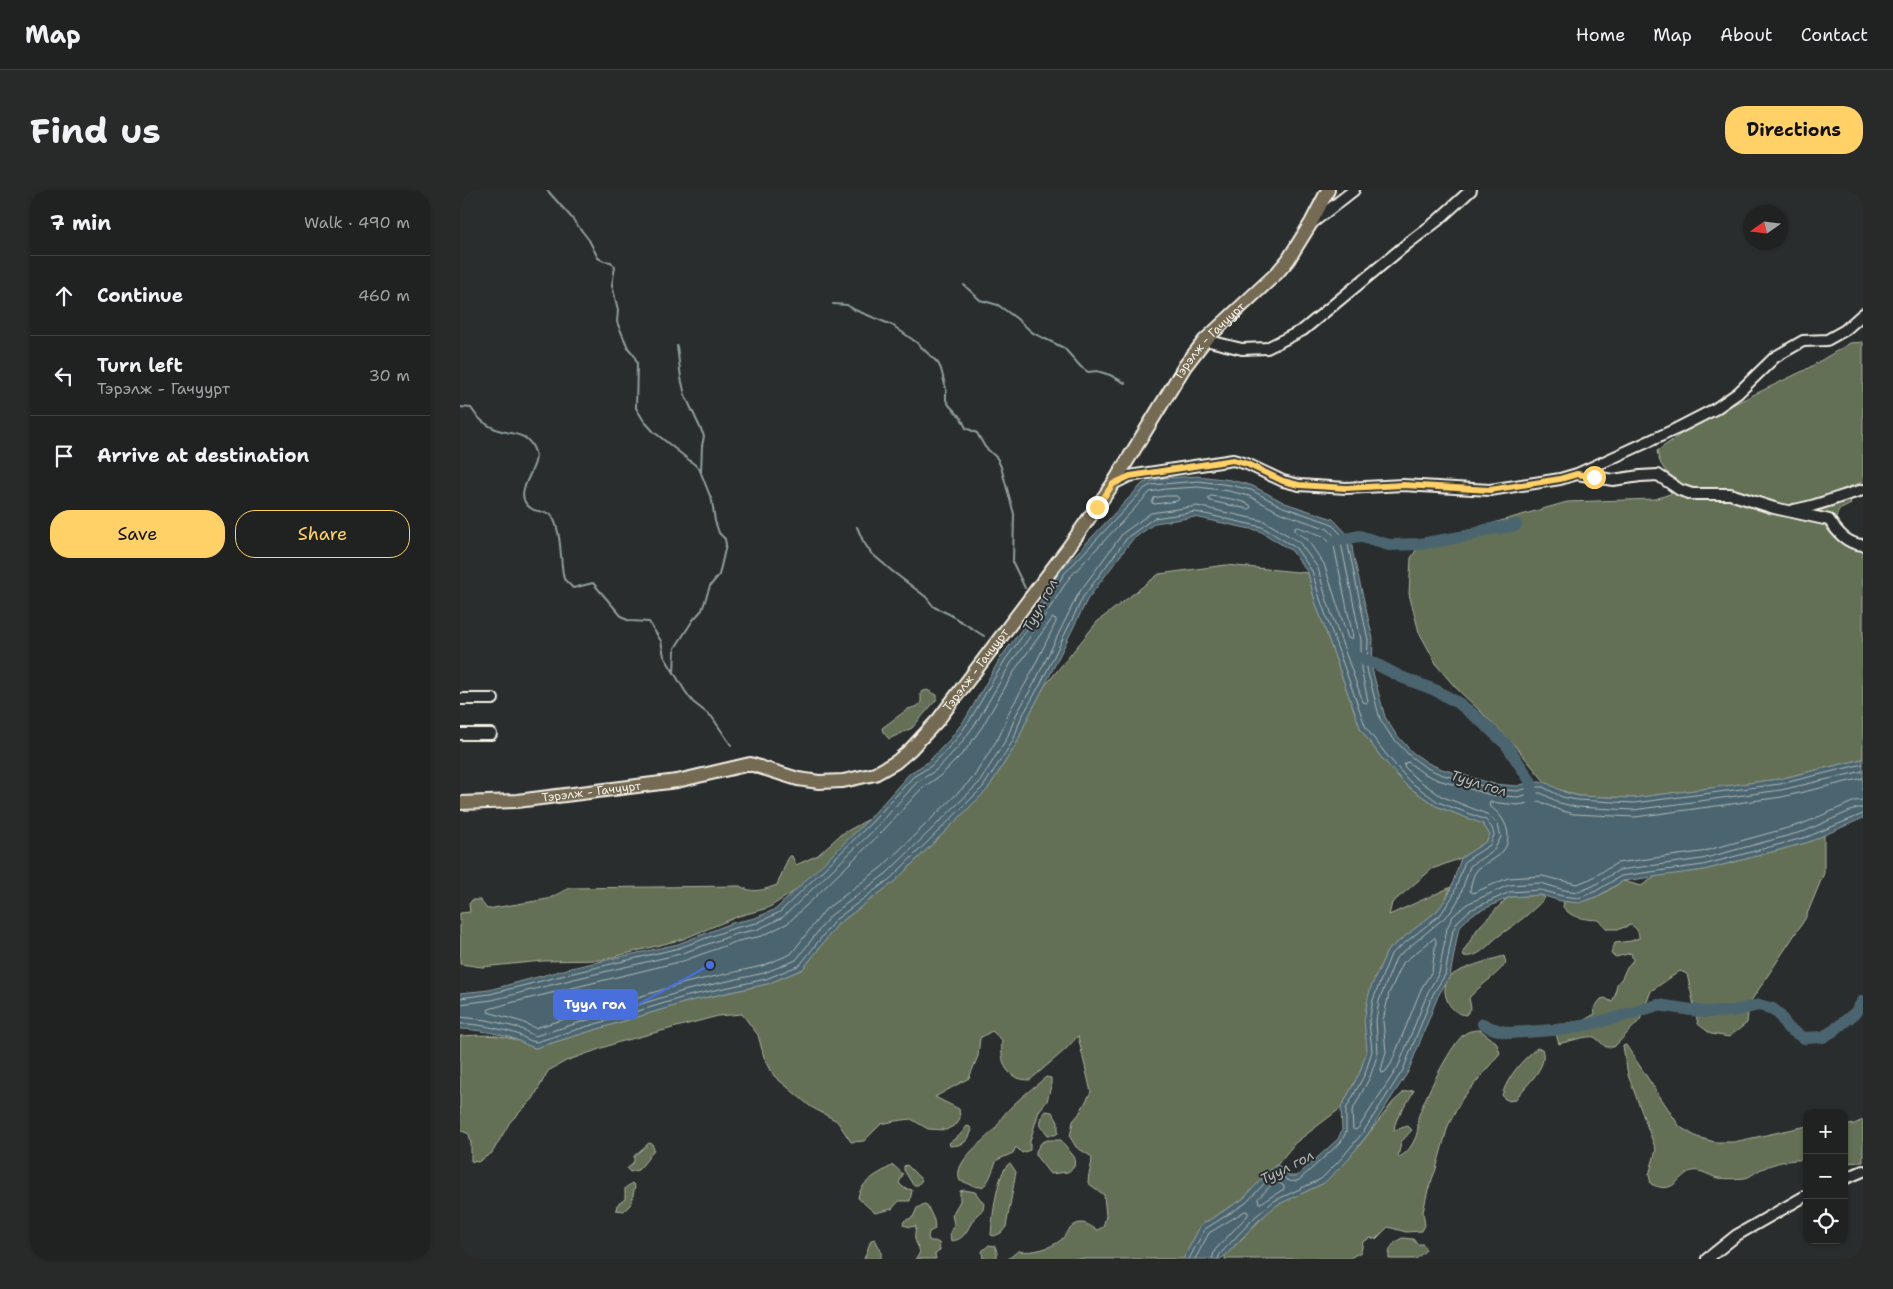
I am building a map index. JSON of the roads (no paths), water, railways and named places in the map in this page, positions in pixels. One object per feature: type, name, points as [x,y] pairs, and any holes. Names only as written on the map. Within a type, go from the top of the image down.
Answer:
[{"type":"main road","name":"Тэрэлж - Гачуурт","points":[[460,803],[517,801],[677,781],[750,764],[798,779],[819,782],[857,779],[885,770],[910,750],[938,720],[1068,548],[1113,484],[1185,366],[1205,340],[1277,273],[1311,223],[1328,190]]},
{"type":"street","points":[[1311,223],[1354,190]]},
{"type":"street","points":[[1205,340],[1242,349],[1266,348],[1303,330],[1407,244],[1437,222],[1471,190]]},
{"type":"street","points":[[1113,484],[1130,476],[1233,460],[1247,464],[1283,481],[1299,485],[1346,488],[1403,485],[1490,490],[1560,479],[1577,474],[1676,430],[1715,409],[1738,394],[1775,357],[1803,341],[1827,340],[1845,330],[1863,314]]},
{"type":"street","points":[[1577,474],[1613,480],[1658,475],[1686,492],[1730,494],[1774,508],[1829,520],[1836,531],[1852,544],[1863,545]]},
{"type":"street","points":[[1788,511],[1813,507],[1846,494],[1863,490]]},
{"type":"street","points":[[460,699],[492,699]]},
{"type":"street","points":[[460,734],[491,734]]},
{"type":"street","points":[[1848,1177],[1863,1171]]},
{"type":"street","points":[[1707,1259],[1737,1235],[1803,1197]]},
{"type":"water","points":[[1198,476],[1231,480],[1253,486],[1285,503],[1333,519],[1351,538],[1373,639],[1372,669],[1385,717],[1395,733],[1412,752],[1428,763],[1494,784],[1517,786],[1531,782],[1545,782],[1564,792],[1578,796],[1633,798],[1779,779],[1863,759],[1863,818],[1809,842],[1704,870],[1623,881],[1598,896],[1579,903],[1561,901],[1541,895],[1510,897],[1473,914],[1462,924],[1458,932],[1450,976],[1438,996],[1408,1072],[1368,1134],[1345,1163],[1324,1183],[1277,1205],[1220,1259],[1183,1259],[1201,1225],[1243,1199],[1273,1167],[1277,1165],[1283,1168],[1289,1176],[1297,1176],[1338,1139],[1342,1130],[1341,1108],[1360,1072],[1367,1050],[1364,1021],[1368,998],[1387,951],[1438,910],[1449,894],[1461,858],[1487,841],[1490,835],[1483,824],[1436,806],[1406,785],[1381,757],[1361,730],[1315,601],[1308,573],[1292,551],[1260,531],[1195,517],[1155,523],[1132,540],[1087,600],[1026,721],[1017,743],[987,790],[894,882],[838,924],[803,969],[767,984],[690,1001],[535,1048],[505,1036],[460,1029],[460,993],[489,990],[571,968],[678,944],[732,923],[755,918],[776,909],[869,819],[910,773],[928,762],[950,739],[966,718],[1001,657],[1033,614],[1060,571],[1143,483],[1164,478]]},
{"type":"waterway","points":[[547,190],[589,240],[598,258],[611,262],[615,267],[612,285],[618,310],[617,322],[628,348],[634,355],[637,363],[636,408],[654,432],[699,468],[712,501],[719,533],[725,539],[726,545],[719,575],[710,586],[702,610],[693,620],[675,648],[674,674]]},
{"type":"waterway","points":[[964,285],[980,300],[998,305],[1033,333],[1064,348],[1088,372],[1097,371],[1125,383]]},
{"type":"waterway","points":[[833,304],[847,305],[892,325],[916,342],[938,363],[946,389],[946,400],[949,405],[961,418],[966,428],[977,433],[985,447],[997,458],[1001,467],[1014,514],[1013,563],[1025,588]]},
{"type":"waterway","points":[[677,346],[685,395],[704,436],[701,472]]},
{"type":"waterway","points":[[460,407],[471,408],[486,424],[498,430],[520,435],[529,441],[535,452],[536,459],[523,496],[525,503],[532,509],[551,514],[555,522],[564,579],[573,588],[593,583],[623,618],[630,621],[649,622],[661,641],[664,656],[685,691],[693,702],[712,717],[731,745]]},
{"type":"waterway","points":[[1335,541],[1359,536],[1389,545],[1420,544],[1516,525]]},
{"type":"waterway","points":[[857,527],[871,553],[926,597],[934,607],[984,636]]},
{"type":"waterway","points":[[1356,657],[1372,662],[1401,677],[1435,690],[1460,704],[1506,744],[1531,782],[1532,799]]},
{"type":"waterway","points":[[1483,1024],[1509,1033],[1539,1031],[1566,1029],[1612,1019],[1658,1005],[1705,1012],[1733,1011],[1759,1005],[1773,1009],[1779,1014],[1788,1028],[1804,1038],[1823,1037],[1855,1013],[1863,1001]]},
{"type":"place","name":"Туул гол","points":[[710,965]]}]
